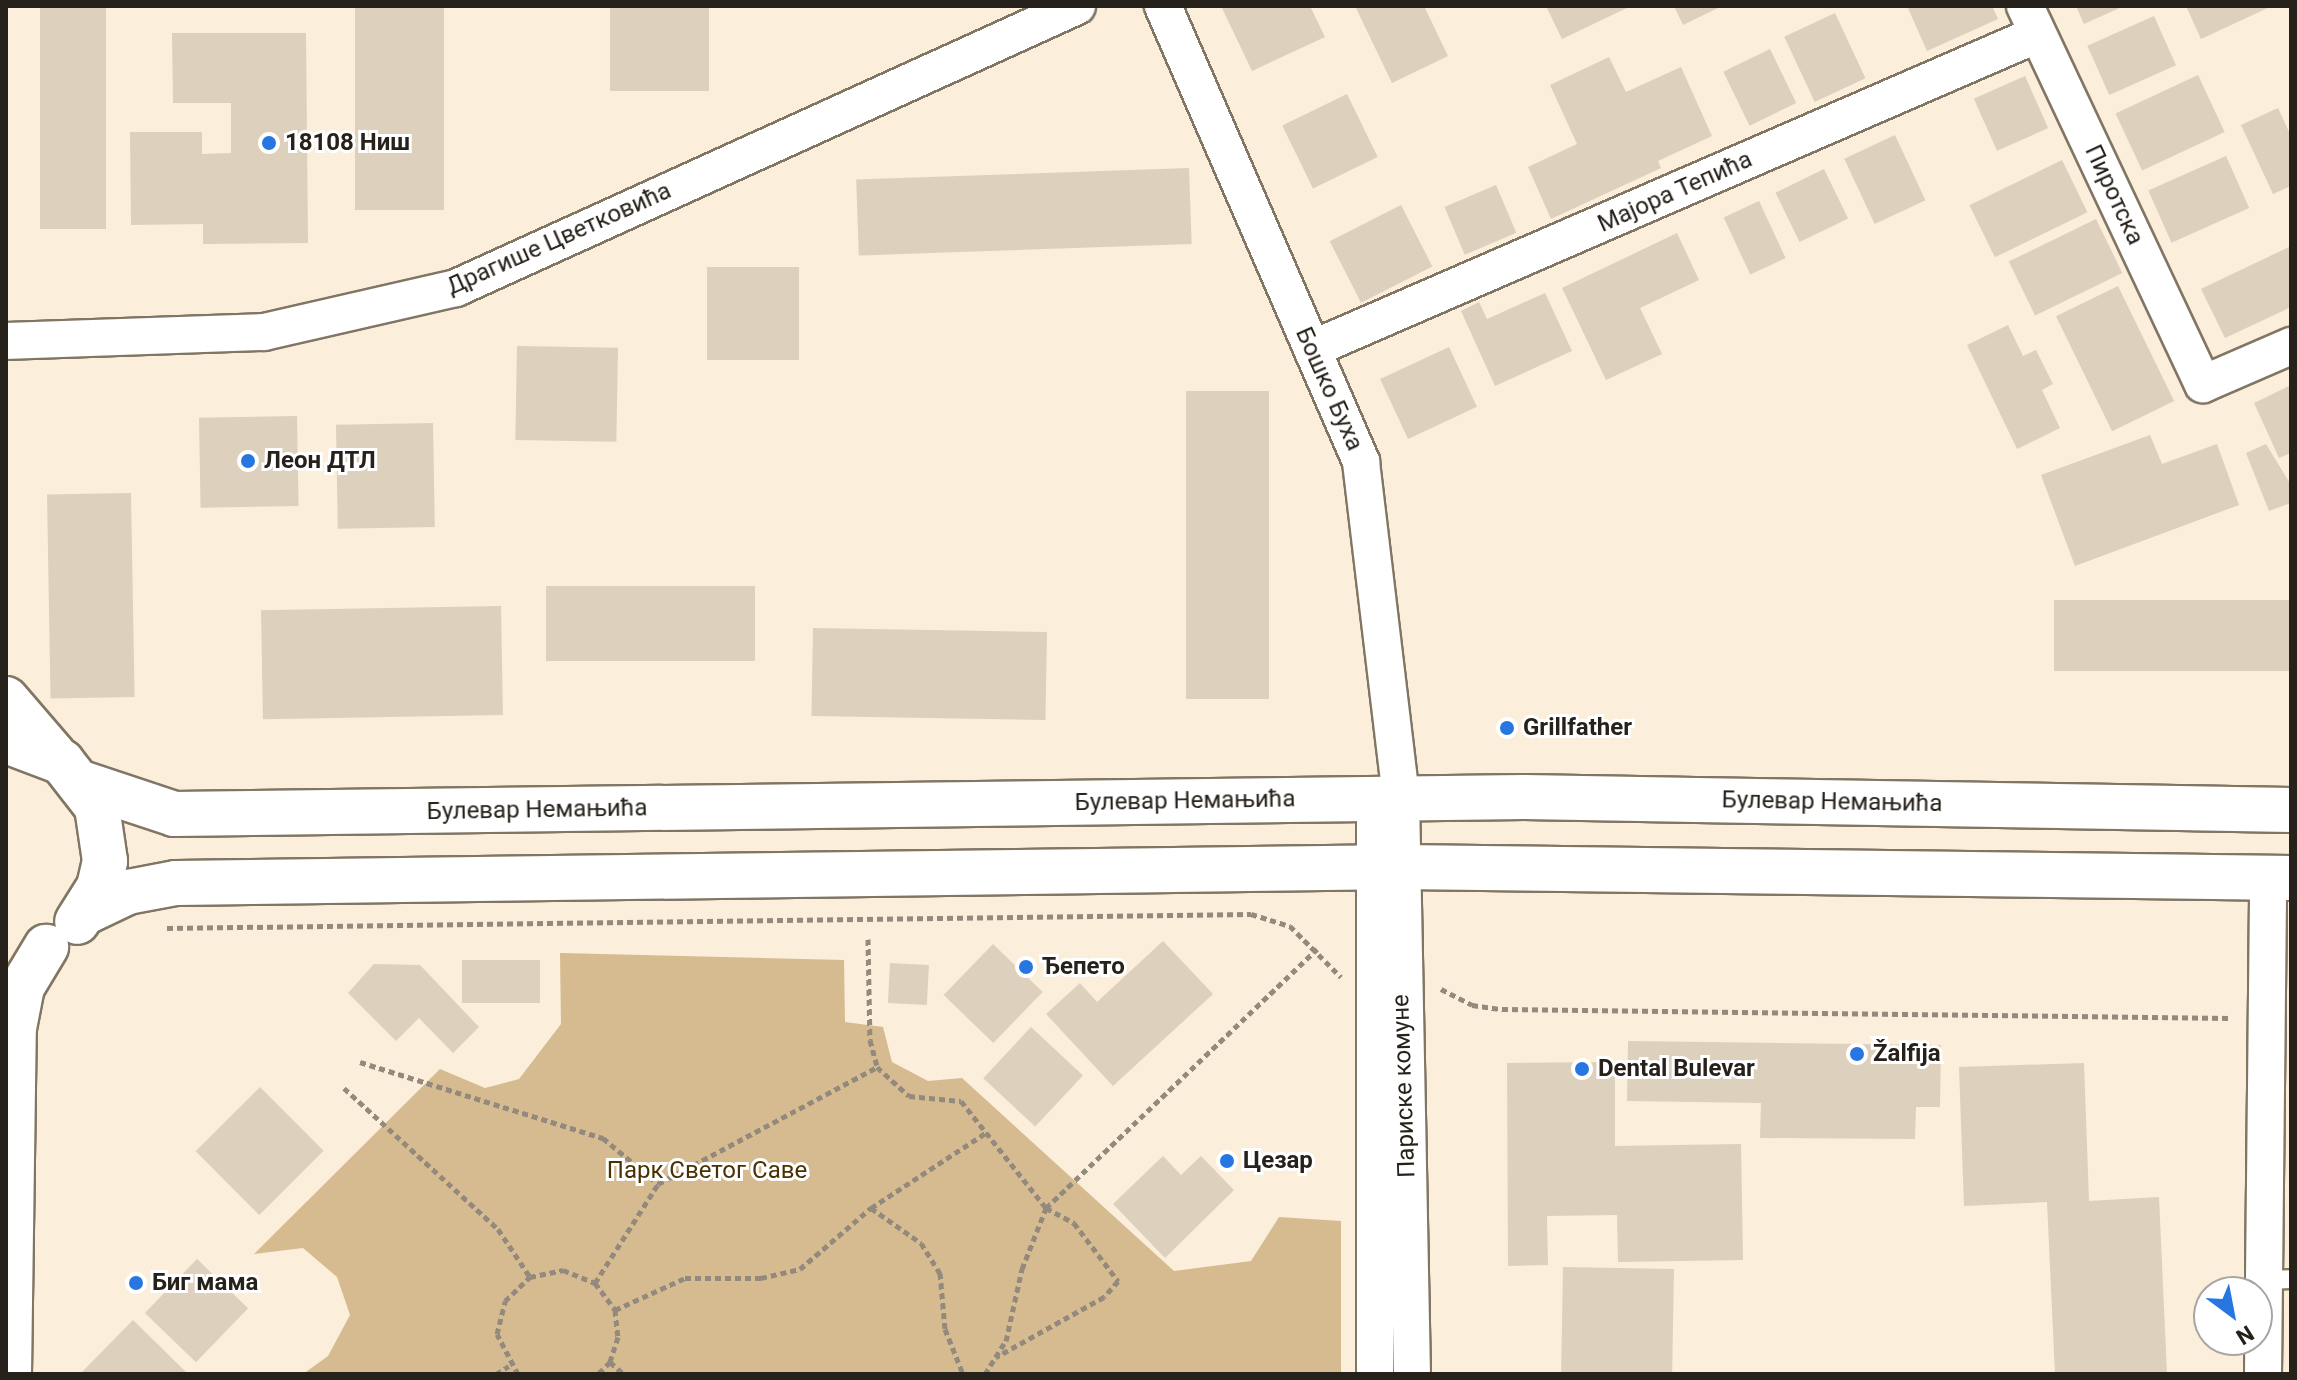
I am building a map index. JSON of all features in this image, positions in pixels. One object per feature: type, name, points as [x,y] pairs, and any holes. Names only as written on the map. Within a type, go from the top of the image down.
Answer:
[{"type":"street","name":"Драгише Цветковића","points":[[6,341],[264,332],[456,288],[1077,6]]},
{"type":"street","name":"Бошко Буха","points":[[1163,6],[1361,462],[1388,798]]},
{"type":"street","name":"Мајора Тепића","points":[[1312,349],[2031,20]]},
{"type":"street","name":"Пиротска","points":[[2031,20],[2203,384],[2291,346]]},
{"type":"street","points":[[6,699],[25,727],[73,773],[105,834],[99,887],[86,912]]},
{"type":"street","name":"Булевар Немањића","points":[[6,741],[73,773],[127,804],[174,814],[1388,798],[2291,810]]},
{"type":"street","name":"Париске комуне","points":[[1375,1374],[1388,798]]},
{"type":"street","name":"Париске комуне","points":[[1387,868],[1412,1374]]},
{"type":"street","points":[[9,1374],[14,1028],[26,953],[86,912],[128,892],[176,883],[1387,868],[2280,877],[2268,968],[2266,1019],[2278,1279],[2263,1374]]},
{"type":"path","points":[[151,928],[1251,914],[1290,926],[1317,949],[1332,971],[1356,980]]},
{"type":"path","points":[[868,939],[870,1040],[877,1067],[909,1096],[961,1101],[1046,1208],[1074,1223],[1118,1281],[1104,1297],[996,1357]]},
{"type":"path","points":[[985,1374],[996,1357],[1046,1208],[1317,949]]},
{"type":"path","points":[[1432,983],[1472,1005],[1502,1009],[2266,1019]]},
{"type":"path","points":[[360,1062],[603,1138],[658,1184]]},
{"type":"path","points":[[595,1283],[658,1184],[877,1067]]},
{"type":"path","points":[[344,1088],[498,1229],[530,1277]]},
{"type":"path","points":[[615,1310],[685,1278],[761,1278],[800,1269],[871,1208],[987,1132]]},
{"type":"path","points":[[871,1208],[921,1243],[940,1273],[945,1329],[963,1374]]},
{"type":"path","points":[[518,1374],[509,1366],[500,1323],[505,1301],[530,1277],[563,1270],[595,1283],[615,1310],[618,1337],[610,1362],[598,1374]]},
{"type":"path","points":[[610,1362],[624,1374]]},
{"type":"path","points":[[496,1374],[509,1366]]},
{"type":"green space","name":"Парк Светог Саве","points":[[560,953],[844,960],[845,1022],[883,1027],[892,1062],[928,1081],[962,1078],[1174,1271],[1251,1261],[1279,1217],[1341,1221],[1341,1374],[303,1374],[328,1356],[350,1315],[337,1277],[303,1248],[254,1254],[440,1069],[485,1088],[519,1079],[561,1024]]},
{"type":"building","points":[[40,6],[106,6],[106,229],[40,229]]},
{"type":"building","points":[[355,6],[444,6],[444,210],[355,210]]},
{"type":"building","points":[[610,6],[709,6],[709,91],[610,91]]},
{"type":"building","points":[[1310,6],[1325,37],[1252,71],[1222,8]]},
{"type":"building","points":[[1355,6],[1424,6],[1448,56],[1392,83]]},
{"type":"building","points":[[1546,6],[1631,6],[1562,39]]},
{"type":"building","points":[[1674,6],[1722,6],[1683,25]]},
{"type":"building","points":[[1907,6],[1992,6],[1998,19],[1927,51]]},
{"type":"building","points":[[2076,6],[2124,6],[2084,24]]},
{"type":"building","points":[[2186,6],[2272,6],[2201,39]]},
{"type":"building","points":[[1835,13],[1865,78],[1815,102],[1784,37]]},
{"type":"building","points":[[2154,16],[2176,65],[2109,95],[2087,46]]},
{"type":"building","name":"18108 Ниш","points":[[172,33],[306,33],[308,243],[203,244],[203,224],[131,225],[130,132],[202,132],[202,154],[231,153],[231,103],[173,103]]},
{"type":"building","points":[[1770,49],[1796,103],[1750,126],[1723,72]]},
{"type":"building","points":[[1609,57],[1626,92],[1681,67],[1712,136],[1658,161],[1661,168],[1551,219],[1528,167],[1577,144],[1550,85]]},
{"type":"building","points":[[2198,75],[2225,132],[2142,171],[2116,113]]},
{"type":"building","points":[[2025,76],[2048,128],[1997,151],[1974,99]]},
{"type":"building","points":[[1347,94],[1378,157],[1313,188],[1282,126]]},
{"type":"building","points":[[2278,108],[2291,136],[2291,186],[2273,194],[2241,125]]},
{"type":"building","points":[[1895,135],[1925,200],[1875,224],[1844,159]]},
{"type":"building","points":[[2226,156],[2249,208],[2172,243],[2148,191]]},
{"type":"building","points":[[2062,160],[2087,212],[1995,257],[1969,205]]},
{"type":"building","points":[[1189,168],[1192,244],[859,256],[856,180]]},
{"type":"building","points":[[1824,169],[1848,218],[1800,242],[1775,193]]},
{"type":"building","points":[[1496,185],[1516,233],[1465,255],[1444,207]]},
{"type":"building","points":[[1759,201],[1786,258],[1750,275],[1724,217]]},
{"type":"building","points":[[1401,205],[1432,266],[1361,303],[1330,241]]},
{"type":"building","points":[[2096,219],[2122,273],[2035,315],[2009,262]]},
{"type":"building","points":[[1677,233],[1699,280],[1640,308],[1662,354],[1606,380],[1562,288]]},
{"type":"building","points":[[2291,246],[2291,307],[2225,338],[2201,289]]},
{"type":"building","points":[[707,267],[799,267],[799,360],[707,360]]},
{"type":"building","points":[[2118,286],[2174,401],[2112,431],[2056,316]]},
{"type":"building","points":[[1545,293],[1572,351],[1495,386],[1461,311],[1479,302],[1487,319]]},
{"type":"building","points":[[2008,325],[2023,356],[2036,350],[2053,384],[2042,390],[2060,428],[2017,449],[1967,345]]},
{"type":"building","points":[[517,346],[618,348],[616,442],[515,440]]},
{"type":"building","points":[[1449,347],[1477,407],[1408,439],[1380,379]]},
{"type":"building","points":[[2291,385],[2291,453],[2279,458],[2254,403]]},
{"type":"building","points":[[1186,391],[1269,391],[1269,699],[1186,699]]},
{"type":"building","points":[[297,416],[299,506],[201,508],[199,418]]},
{"type":"building","points":[[433,423],[435,527],[338,529],[336,425]]},
{"type":"building","points":[[2150,435],[2162,464],[2217,444],[2239,505],[2075,566],[2041,475]]},
{"type":"building","points":[[2266,444],[2291,485],[2291,503],[2269,511],[2246,453]]},
{"type":"building","points":[[131,493],[135,697],[51,698],[47,494]]},
{"type":"building","points":[[546,586],[755,586],[755,661],[546,661]]},
{"type":"building","points":[[2054,600],[2291,600],[2291,671],[2054,671]]},
{"type":"building","points":[[501,606],[503,715],[263,719],[261,610]]},
{"type":"building","points":[[813,628],[1047,632],[1045,720],[811,716]]},
{"type":"building","points":[[1163,941],[1213,994],[1113,1086],[1046,1014],[1080,983],[1097,1002]]},
{"type":"building","points":[[993,944],[1043,992],[993,1043],[944,995]]},
{"type":"building","points":[[462,960],[540,960],[540,1003],[462,1003]]},
{"type":"building","points":[[890,963],[929,965],[927,1005],[888,1003]]},
{"type":"building","points":[[374,964],[420,965],[479,1027],[453,1053],[419,1018],[396,1041],[348,993]]},
{"type":"building","points":[[1031,1027],[1083,1075],[1035,1127],[983,1078]]},
{"type":"building","points":[[1628,1041],[1941,1045],[1940,1107],[1916,1107],[1915,1139],[1760,1138],[1761,1103],[1627,1101]]},
{"type":"building","points":[[1615,1062],[1615,1146],[1741,1144],[1743,1260],[1618,1262],[1617,1215],[1547,1216],[1548,1265],[1508,1266],[1507,1063]]},
{"type":"building","points":[[2084,1063],[2089,1201],[2159,1197],[2167,1374],[2055,1374],[2047,1202],[1964,1206],[1959,1067]]},
{"type":"building","points":[[260,1087],[324,1151],[259,1215],[196,1151]]},
{"type":"building","points":[[1163,1156],[1181,1175],[1201,1156],[1234,1190],[1165,1258],[1113,1204]]},
{"type":"building","points":[[197,1259],[248,1308],[196,1362],[145,1313]]},
{"type":"building","points":[[1563,1267],[1674,1269],[1672,1374],[1561,1374]]},
{"type":"building","points":[[133,1320],[184,1370],[188,1374],[80,1374]]},
{"type":"place","name":"18108 Ниш","points":[[269,143]]},
{"type":"place","name":"Леон ДТЛ","points":[[248,461]]},
{"type":"place","name":"Grillfather","points":[[1507,728]]},
{"type":"place","name":"Ђепето","points":[[1026,967]]},
{"type":"place","name":"Žalfija","points":[[1857,1054]]},
{"type":"place","name":"Dental Bulevar","points":[[1582,1069]]},
{"type":"place","name":"Цезар","points":[[1227,1161]]},
{"type":"place","name":"Биг мама","points":[[136,1283]]}]
